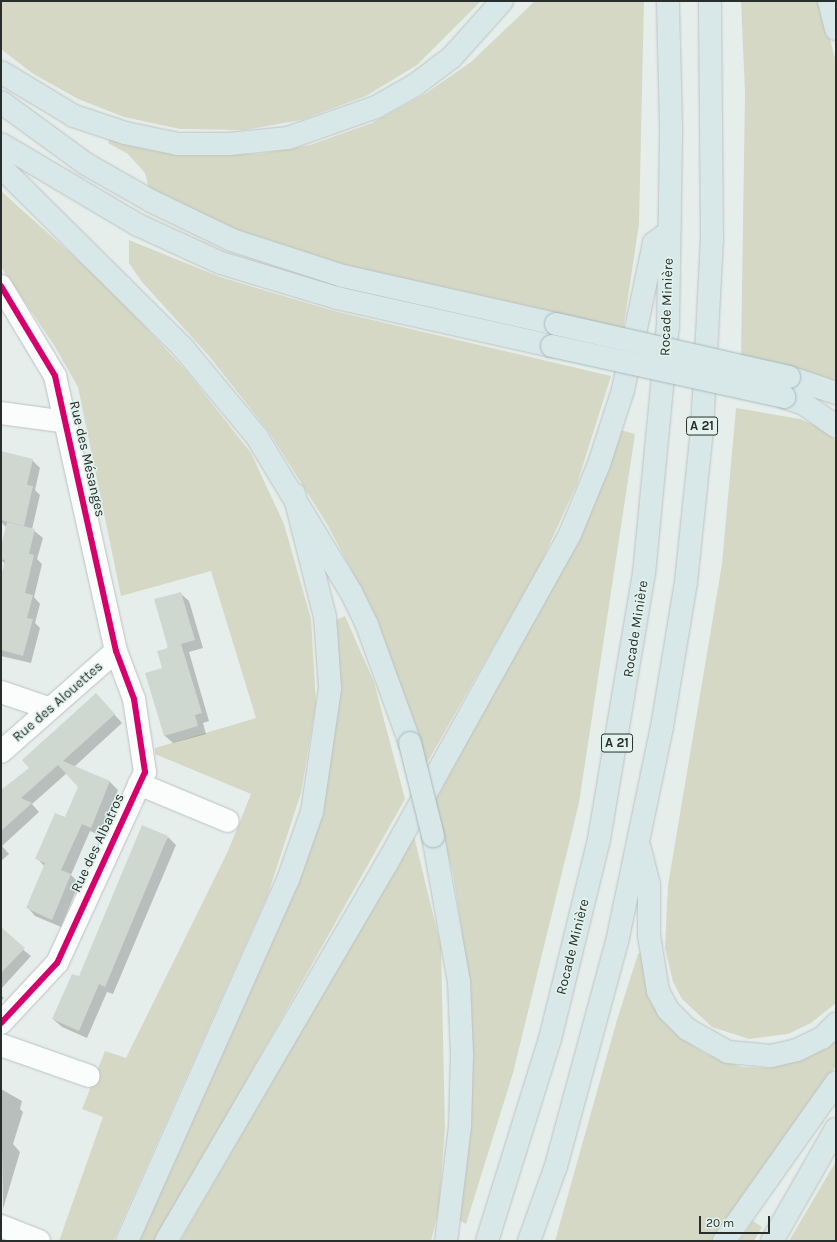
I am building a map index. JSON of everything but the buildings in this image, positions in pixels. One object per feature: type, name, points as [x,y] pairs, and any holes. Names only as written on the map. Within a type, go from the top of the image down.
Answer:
[{"type":"highway","points":[[1,72],[74,116],[125,133],[178,144],[288,138],[376,107],[415,85],[452,57],[502,1]]},
{"type":"highway","name":"Rocade Minière","points":[[487,1241],[550,1039],[599,839],[623,710],[660,439],[668,327],[670,232],[668,1]]},
{"type":"highway","name":"A 21","points":[[529,1241],[556,1166],[588,1054],[639,846],[686,582],[702,430],[712,240],[710,1]]},
{"type":"highway","points":[[829,1],[836,29]]},
{"type":"highway","points":[[1,102],[86,164],[151,201],[232,240],[343,276],[556,324],[786,387],[804,404],[836,426]]},
{"type":"highway","points":[[1,144],[138,226],[221,264],[337,298],[552,346],[786,387],[836,393]]},
{"type":"highway","points":[[1,167],[184,349],[257,437],[294,494],[367,625],[410,743],[433,836],[456,960],[462,1055],[460,1126],[446,1241]]},
{"type":"highway","points":[[166,1241],[387,863],[570,534],[599,464],[623,390],[654,243],[670,232]]},
{"type":"highway","points":[[127,1241],[288,880],[312,812],[330,688],[325,618],[294,494]]},
{"type":"highway","points":[[639,846],[649,884],[649,935],[658,991],[668,1010],[687,1029],[728,1052],[771,1056],[822,1038],[836,1024]]},
{"type":"highway","points":[[724,1241],[836,1083]]},
{"type":"highway","points":[[772,1241],[836,1129]]},
{"type":"street","name":"Rue des Mésanges","points":[[1,286],[55,376],[68,422],[116,651]]},
{"type":"street","points":[[1,413],[68,422]]},
{"type":"street","name":"Rue des Alouettes","points":[[1,752],[48,708],[116,651]]},
{"type":"street","name":"Rue des Albatros","points":[[1,1024],[57,962],[144,772],[134,699],[116,651]]},
{"type":"street","points":[[1,692],[48,708]]},
{"type":"street","name":"Rue des Albatros","points":[[139,784],[228,821]]},
{"type":"street","points":[[1,1045],[89,1076]]},
{"type":"street","points":[[1,1226],[39,1241]]},
{"type":"green space","points":[[1,1],[481,1],[417,65],[366,96],[301,120],[244,130],[180,129],[124,117],[78,99],[32,73],[1,49]]},
{"type":"green space","points":[[535,1],[644,1],[639,224],[623,330],[368,275],[245,237],[149,189],[145,173],[128,154],[108,143],[110,138],[196,154],[258,154],[310,145],[372,123],[425,94],[471,62]]},
{"type":"green space","points":[[741,1],[820,1],[836,62],[836,381],[741,355],[745,93]]},
{"type":"green space","points":[[1,191],[110,289],[187,372],[251,453],[284,524],[311,619],[316,703],[301,793],[268,894],[113,1241],[59,1241],[103,1117],[82,1109],[105,1051],[126,1058],[228,851],[251,794],[155,754],[155,748],[256,718],[211,571],[121,596],[78,387],[54,345],[1,267]]},
{"type":"green space","points":[[129,240],[220,277],[334,311],[611,376],[577,484],[539,567],[425,766],[377,619],[327,524],[269,432],[209,356],[142,282],[129,263]]},
{"type":"green space","points":[[736,408],[800,419],[822,428],[836,440],[836,1003],[811,1023],[788,1034],[749,1039],[712,1027],[682,999],[673,982],[665,948],[668,885],[722,564]]},
{"type":"green space","points":[[620,430],[635,434],[579,803],[513,1073],[466,1224],[459,1220],[471,1055],[462,932],[453,874],[434,803],[562,566]]},
{"type":"green space","points":[[345,616],[374,682],[405,799],[156,1241],[135,1241],[294,886],[336,620]]},
{"type":"green space","points":[[414,836],[441,947],[445,1127],[439,1208],[431,1241],[180,1241]]},
{"type":"green space","points":[[643,953],[680,1037],[706,1054],[742,1067],[768,1068],[802,1059],[836,1038],[836,1066],[713,1241],[555,1241],[617,1020],[638,954]]},
{"type":"green space","points":[[836,1161],[836,1241],[789,1241]]},
{"type":"green space","points":[[753,1221],[762,1227],[754,1241],[739,1241]]},
{"type":"cycle path","points":[[1,286],[55,376],[116,651],[134,699],[145,772],[57,963],[1,1023]]}]
